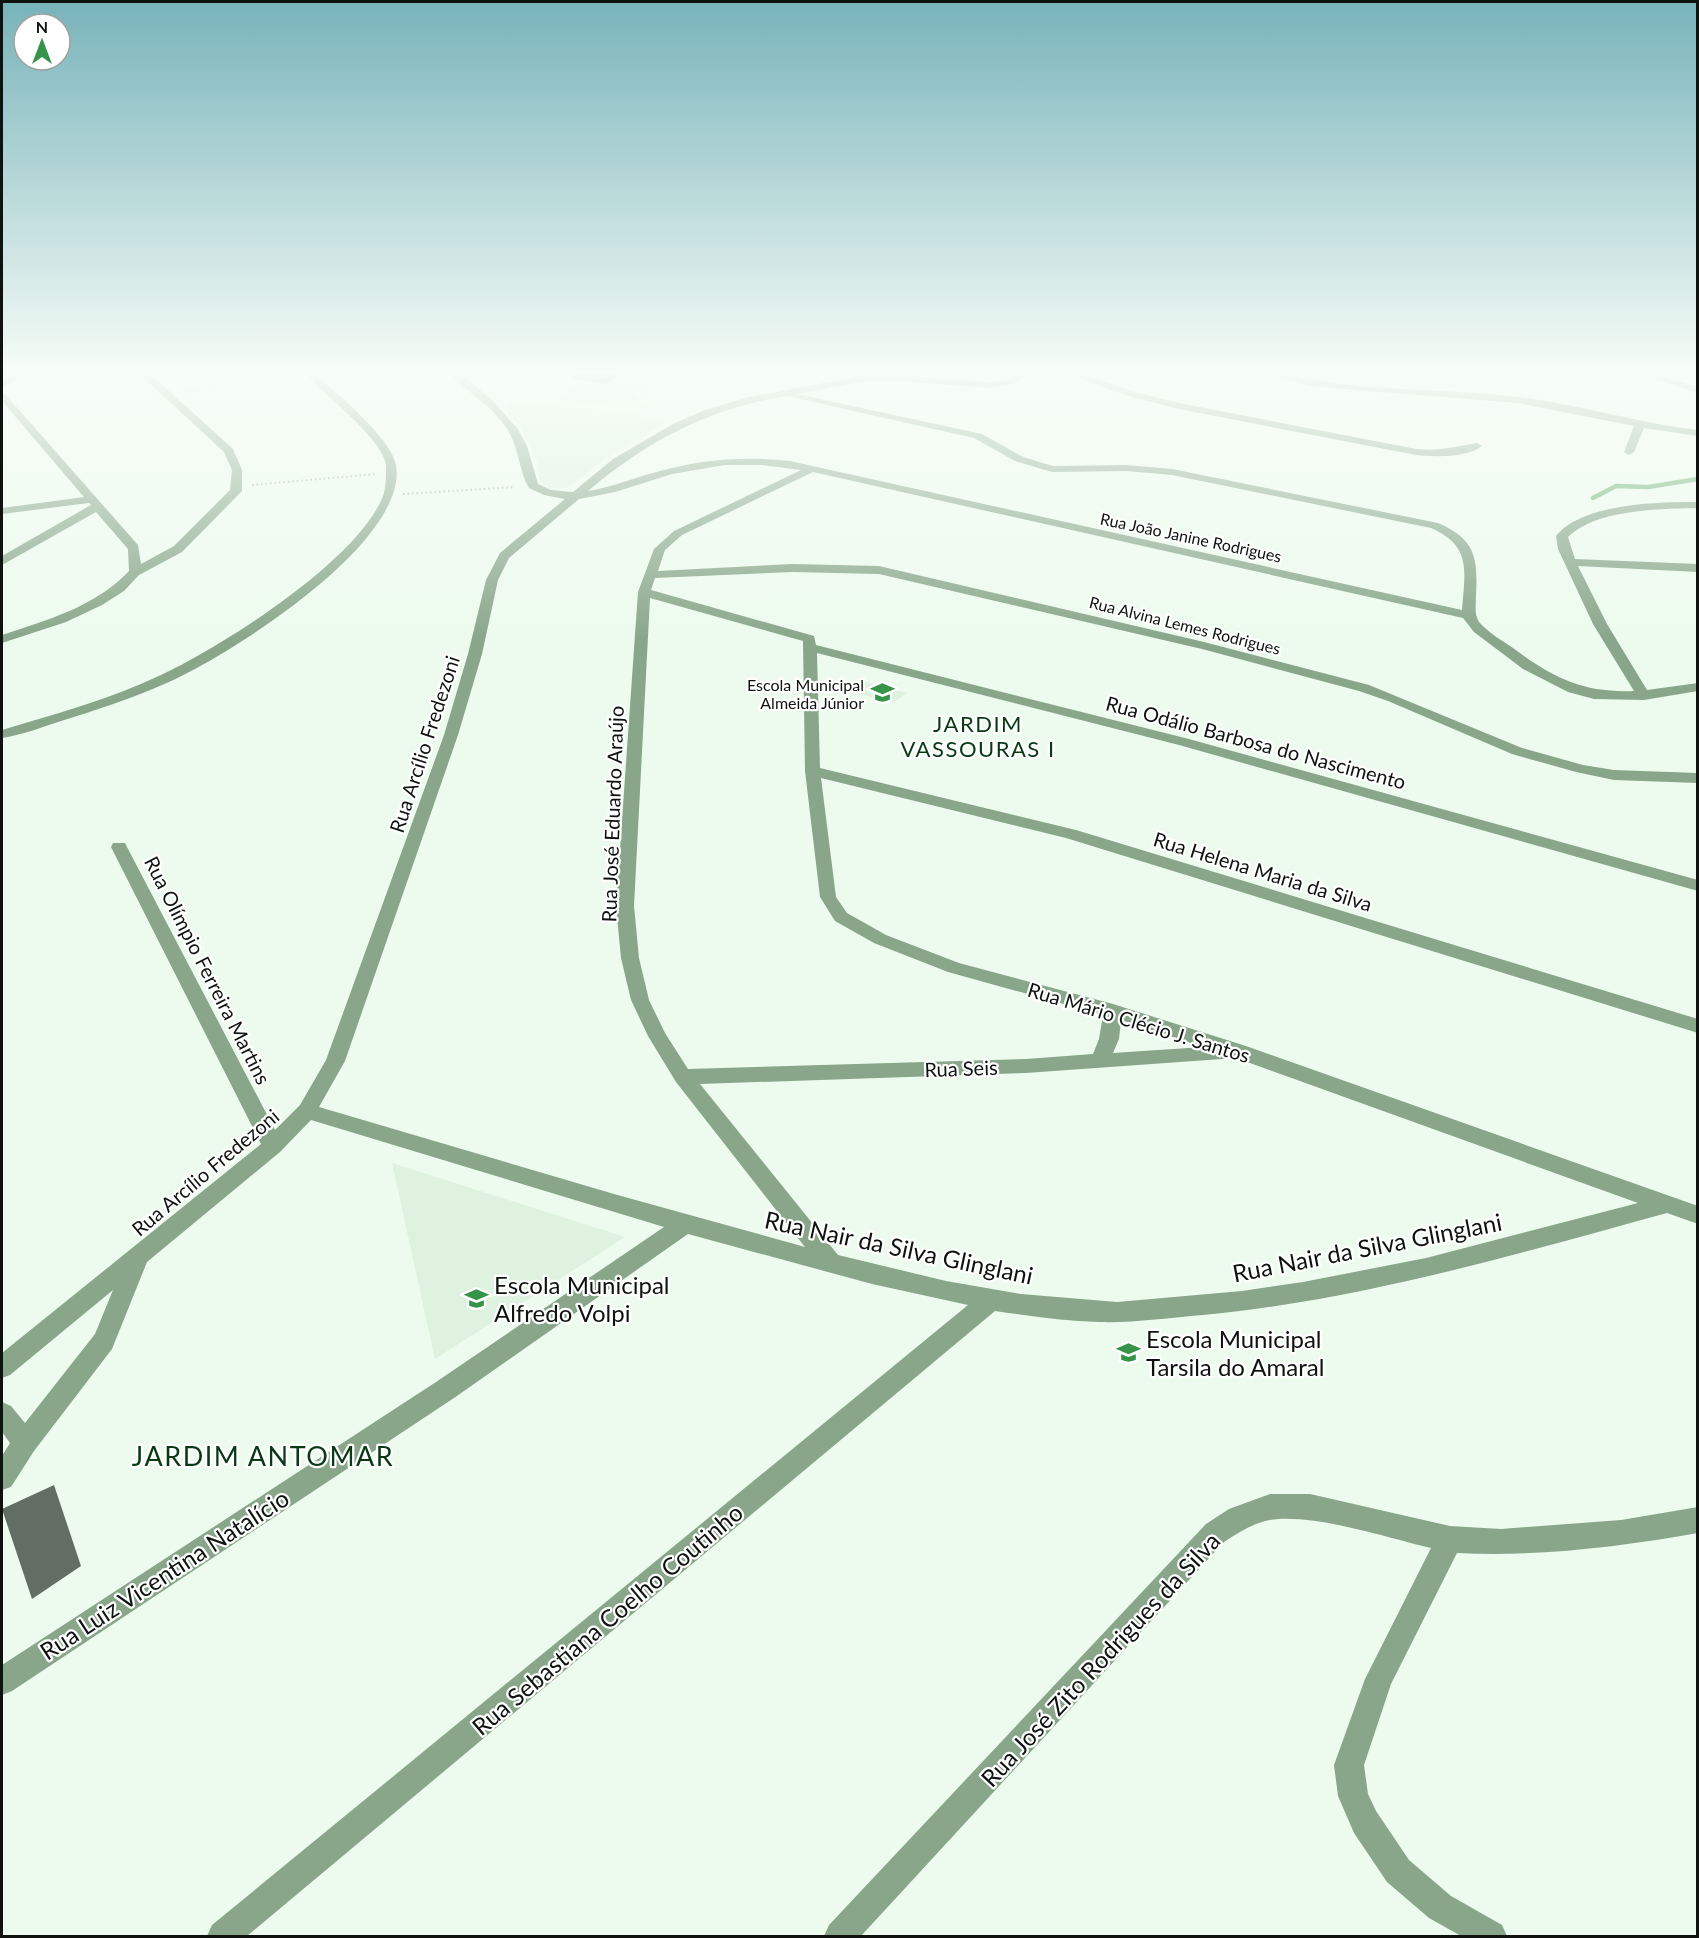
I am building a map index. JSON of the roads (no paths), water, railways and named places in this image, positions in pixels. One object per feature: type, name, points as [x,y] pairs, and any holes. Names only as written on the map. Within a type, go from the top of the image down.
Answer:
[{"type":"street","points":[[56,460],[134,548],[135,572]]},
{"type":"street","points":[[2,639],[61,619],[98,602],[120,588],[135,572],[178,549],[224,505],[237,487],[237,470],[233,460]]},
{"type":"street","points":[[2,734],[165,680],[214,656],[255,629],[326,573],[361,538],[390,494],[392,472],[390,460]]},
{"type":"street","points":[[526,460],[533,486],[546,492],[576,496]]},
{"type":"street","name":"Rua Arcílio Fredezoni","points":[[2,1367],[273,1146],[307,1111],[335,1061],[356,1008],[451,735],[475,654],[492,580],[504,556],[576,496],[632,460]]},
{"type":"street","name":"Rua João Janine Rodrigues","points":[[576,496],[609,490],[658,474],[718,462],[743,460]]},
{"type":"street","name":"Rua João Janine Rodrigues","points":[[753,460],[811,469],[1469,615]]},
{"type":"street","points":[[1024,460],[1052,469],[1126,468],[1172,472],[1434,525],[1459,537],[1466,546],[1470,571],[1469,615],[1474,625],[1508,652],[1556,684],[1602,697],[1644,696],[1698,687]]},
{"type":"street","name":"Rua João Janine Rodrigues","points":[[627,464],[658,474]]},
{"type":"street","name":"Rua José Eduardo Araújo","points":[[811,469],[678,533],[660,549],[644,592],[626,906],[629,948],[640,1000],[657,1036],[683,1077],[831,1263]]},
{"type":"street","points":[[2,511],[95,502]]},
{"type":"street","points":[[2,561],[95,502]]},
{"type":"street","points":[[1644,696],[1600,624],[1564,549],[1562,536],[1568,527],[1586,519],[1644,509],[1698,505]]},
{"type":"street","points":[[1571,562],[1698,568]]},
{"type":"street","name":"Rua Alvina Lemes Rodrigues","points":[[651,575],[812,568],[879,570],[1204,646],[1364,688],[1517,751],[1581,770],[1614,775],[1698,778]]},
{"type":"street","name":"Rua Odálio Barbosa do Nascimento","points":[[644,592],[809,643],[1184,742],[1698,886]]},
{"type":"street","name":"Rua Mário Clécio J. Santos","points":[[809,643],[813,771],[828,897],[841,917],[880,939],[954,968],[1113,1011],[1239,1051],[1698,1215]]},
{"type":"street","name":"Rua Helena Maria da Silva","points":[[813,771],[1070,834],[1698,1026]]},
{"type":"street","name":"Rua Olímpio Ferreira Martins","points":[[119,847],[273,1146]]},
{"type":"street","points":[[1101,1061],[1109,1039],[1113,1011]]},
{"type":"street","name":"Rua Seis","points":[[683,1077],[1101,1061],[1239,1051]]},
{"type":"street","name":"Rua Nair da Silva Glinglani","points":[[307,1111],[684,1225],[831,1263],[991,1300],[1098,1312],[1213,1305],[1298,1294],[1538,1239],[1667,1204]]},
{"type":"street","name":"Rua Luiz Vicentina Natalício","points":[[2,1681],[445,1390],[684,1225]]},
{"type":"street","points":[[2,1478],[25,1442],[104,1341],[139,1256]]},
{"type":"street","name":"Rua Sebastiana Coelho Coutinho","points":[[224,1936],[991,1300]]},
{"type":"street","points":[[2,1414],[25,1442]]},
{"type":"street","name":"Rua José Zito Rodrigues da Silva","points":[[840,1936],[1215,1533],[1238,1518],[1270,1507],[1310,1507],[1450,1539],[1501,1542],[1621,1533],[1698,1520]]},
{"type":"street","points":[[1450,1539],[1380,1679],[1349,1765],[1353,1796],[1365,1822],[1398,1871],[1440,1907],[1491,1936]]},
{"type":"waterway","points":[[1593,498],[1616,486],[1648,487],[1698,479]]},
{"type":"place","name":"Escola Municipal Almeida Júnior","points":[[882,693]]},
{"type":"place","name":"Escola Municipal Alfredo Volpi","points":[[476,1298]]},
{"type":"place","name":"Escola Municipal Tarsila do Amaral","points":[[1128,1352]]},
{"type":"district","name":"JARDIM VASSOURAS I","points":[[978,736]]},
{"type":"district","name":"JARDIM ANTOMAR","points":[[263,1455]]}]
